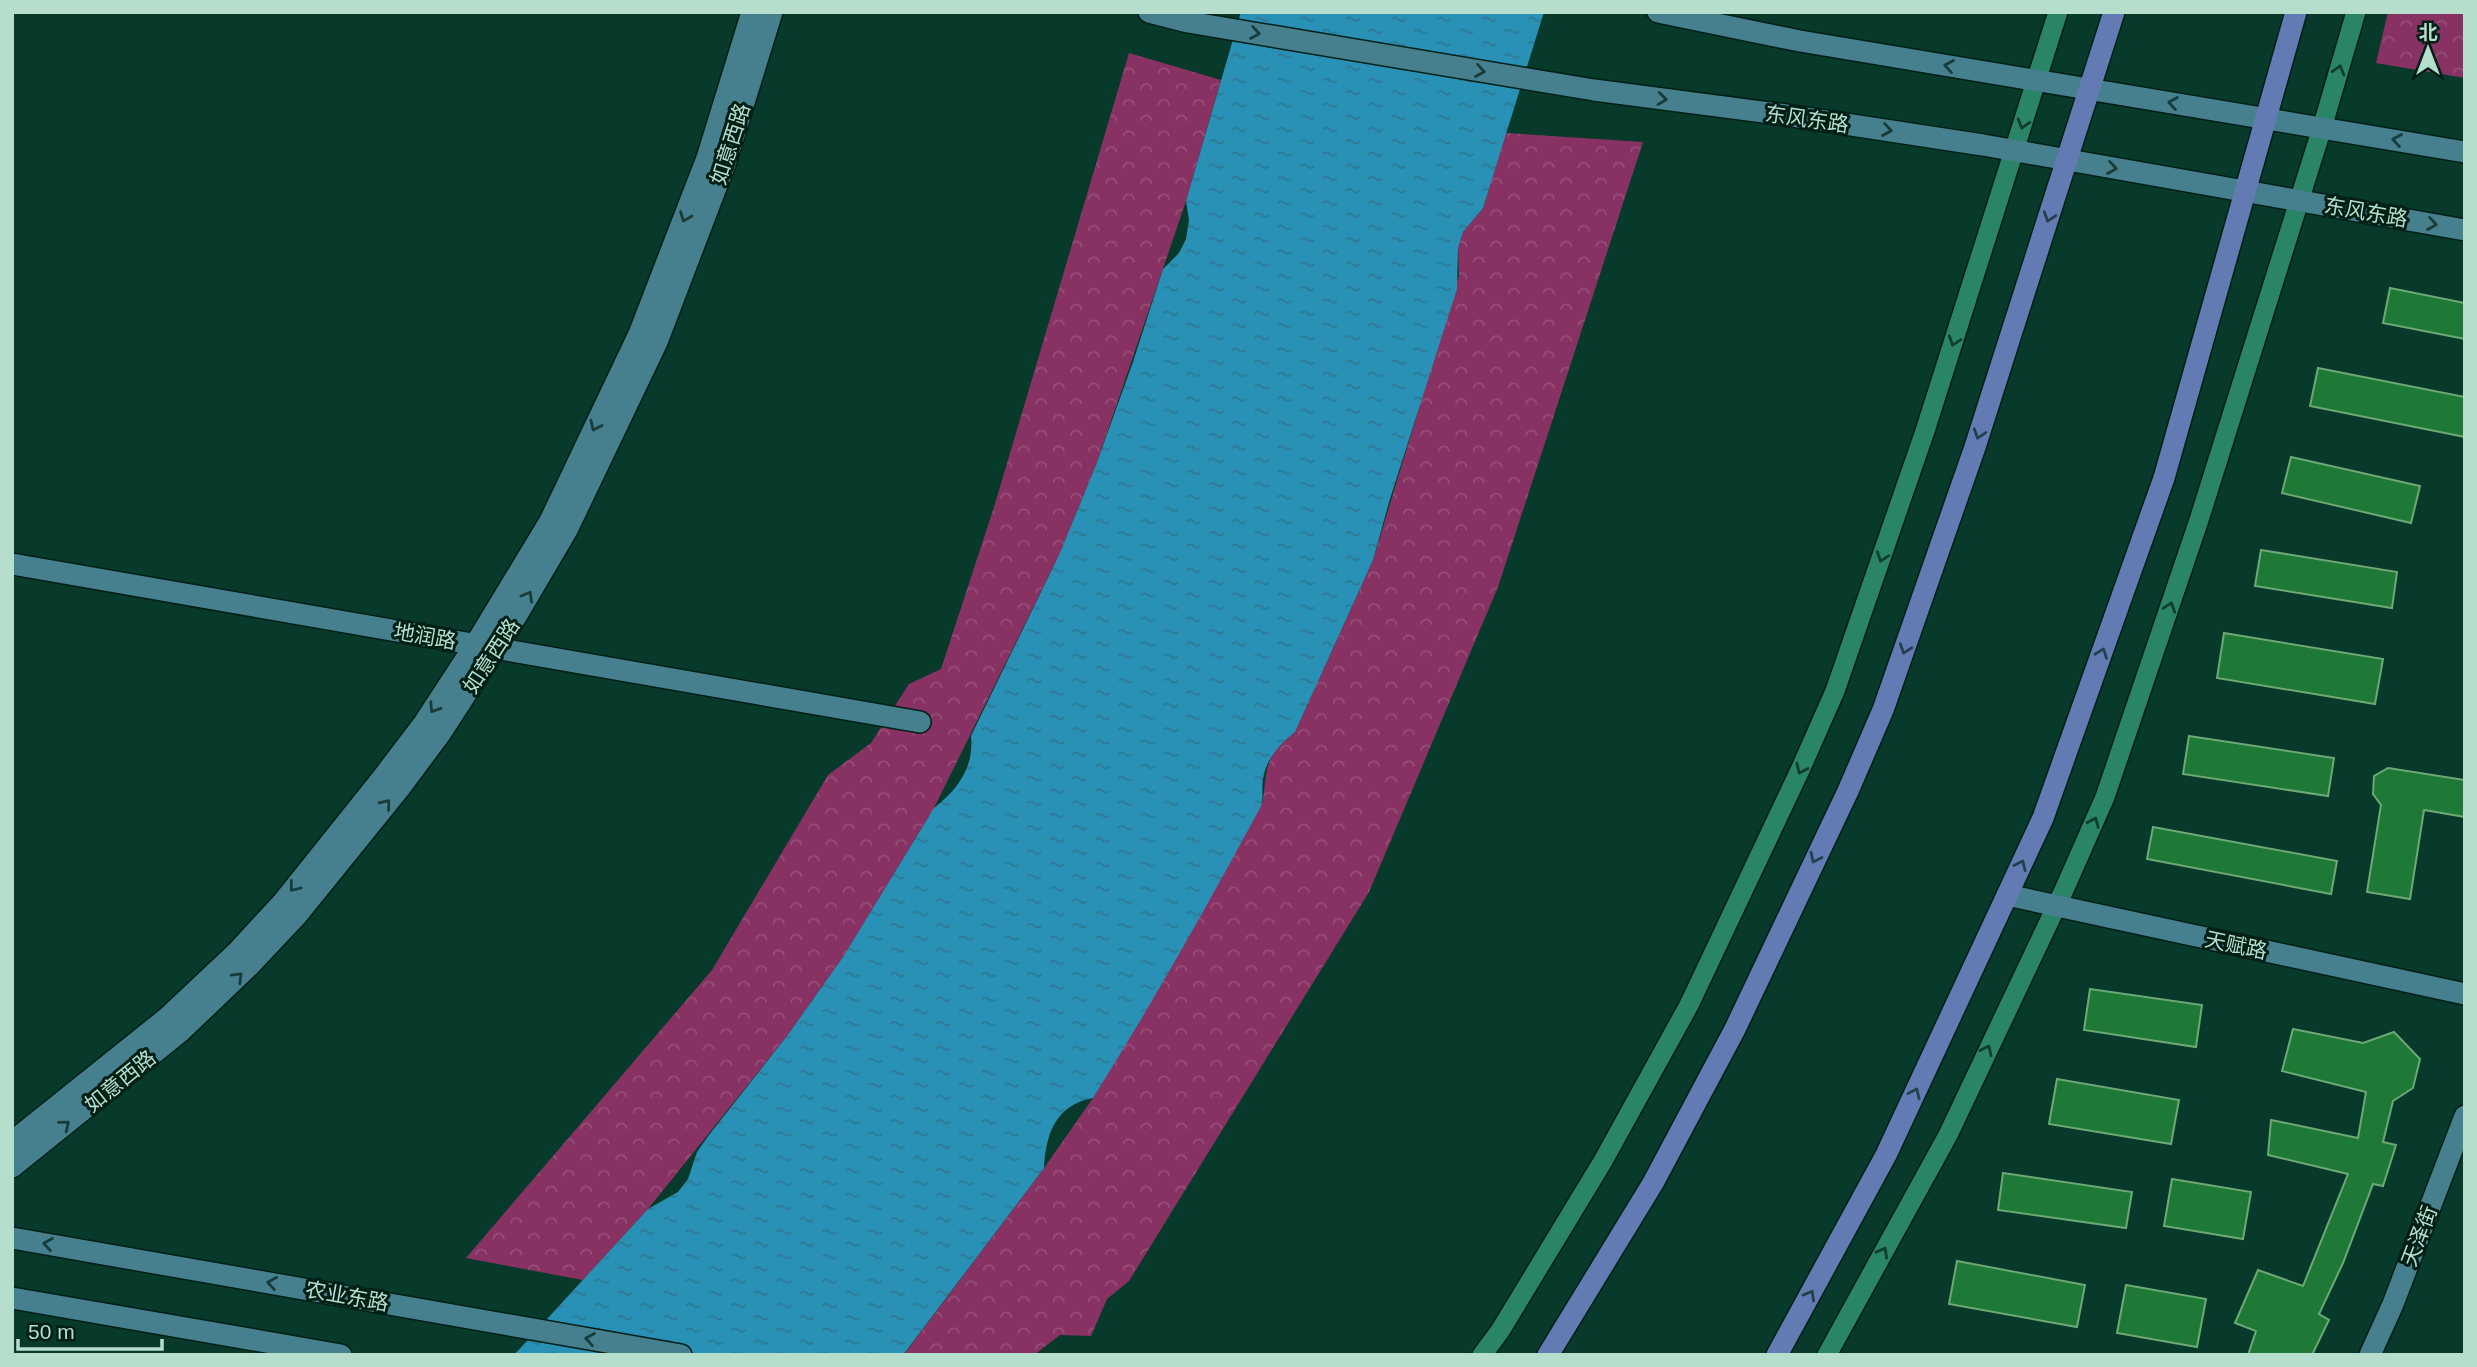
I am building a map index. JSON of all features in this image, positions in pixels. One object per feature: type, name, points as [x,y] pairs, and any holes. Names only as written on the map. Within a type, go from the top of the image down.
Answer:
[{"type":"main road","points":[[1548,1355],[1653,1183],[1735,1029],[1884,710],[1975,447],[2114,12]]},
{"type":"main road","points":[[1777,1355],[1886,1155],[2043,818],[2164,478],[2296,12]]},
{"type":"street","name":"如意西路","points":[[12,1167],[181,1031],[249,966],[298,915],[415,767],[485,646],[550,521],[639,334],[707,158],[752,12]]},
{"type":"street","name":"如意西路","points":[[12,1142],[168,1017],[236,953],[283,902],[485,646],[567,530],[657,342],[725,164],[772,12]]},
{"type":"street","name":"东风东路","points":[[1149,12],[1188,22],[1594,90],[1786,115],[2015,151],[2465,230]]},
{"type":"street","points":[[1658,12],[1800,41],[2465,152]]},
{"type":"street","points":[[1482,1355],[1500,1331],[1603,1161],[1689,1005],[1835,691],[1908,481],[2058,12]]},
{"type":"street","points":[[1827,1355],[1948,1135],[2105,797],[2148,676],[2322,128],[2356,12]]},
{"type":"street","name":"地润路","points":[[12,564],[920,722]]},
{"type":"street","name":"天赋路","points":[[2007,895],[2465,994]]},
{"type":"street","name":"天泽街","points":[[2371,1355],[2465,1116]]},
{"type":"street","name":"农业东路","points":[[12,1238],[681,1355]]},
{"type":"street","points":[[12,1298],[341,1355]]},
{"type":"green space","points":[[2388,12],[2465,12],[2465,78],[2376,63]]},
{"type":"green space","points":[[1129,53],[1221,80],[1186,201],[1096,465],[1059,555],[934,808],[843,957],[787,1036],[648,1209],[583,1280],[466,1258],[712,970],[828,775],[871,743],[909,684],[941,669],[994,507]]},
{"type":"green space","points":[[1506,133],[1643,142],[1498,587],[1369,892],[1129,1281],[1107,1299],[1091,1336],[1060,1335],[1034,1355],[905,1353],[1093,1098],[1263,801],[1269,762],[1278,748],[1295,732],[1373,560],[1459,276],[1458,248],[1463,232],[1483,208]]},
{"type":"water","points":[[1241,12],[1544,12],[1483,208],[1463,232],[1458,248],[1457,289],[1373,560],[1295,732],[1279,747],[1267,765],[1259,810],[1178,956],[1093,1098],[1070,1107],[1055,1122],[1047,1143],[1044,1168],[903,1355],[514,1355],[648,1209],[678,1192],[688,1179],[697,1152],[787,1036],[843,957],[934,808],[963,777],[970,758],[971,736],[1059,555],[1096,465],[1163,269],[1179,253],[1186,239],[1189,220],[1186,201]]},
{"type":"building","points":[[2390,288],[2465,303],[2465,339],[2383,323]]},
{"type":"building","points":[[2318,368],[2465,397],[2465,437],[2310,406]]},
{"type":"building","points":[[2291,457],[2420,486],[2411,523],[2282,493]]},
{"type":"building","points":[[2261,550],[2397,572],[2392,608],[2255,586]]},
{"type":"building","points":[[2224,633],[2383,659],[2375,704],[2217,678]]},
{"type":"building","points":[[2189,736],[2334,758],[2328,796],[2183,774]]},
{"type":"building","points":[[2388,768],[2465,780],[2465,817],[2424,810],[2410,899],[2367,892],[2381,805],[2373,794],[2374,776]]},
{"type":"building","points":[[2153,827],[2337,861],[2331,894],[2147,859]]},
{"type":"building","points":[[2090,989],[2202,1005],[2196,1047],[2084,1030]]},
{"type":"building","points":[[2293,1029],[2363,1043],[2394,1032],[2420,1059],[2413,1088],[2393,1101],[2383,1142],[2396,1145],[2383,1186],[2373,1184],[2343,1263],[2319,1314],[2329,1320],[2312,1355],[2248,1355],[2256,1331],[2235,1323],[2258,1270],[2303,1286],[2348,1174],[2268,1155],[2271,1120],[2358,1138],[2366,1092],[2282,1071]]},
{"type":"building","points":[[2057,1079],[2179,1100],[2171,1144],[2049,1124]]},
{"type":"building","points":[[2003,1173],[2132,1192],[2126,1228],[1998,1210]]},
{"type":"building","points":[[2172,1179],[2251,1192],[2243,1239],[2164,1226]]},
{"type":"building","points":[[1957,1261],[2085,1285],[2077,1327],[1949,1304]]},
{"type":"building","points":[[2126,1285],[2206,1299],[2197,1347],[2117,1333]]}]
